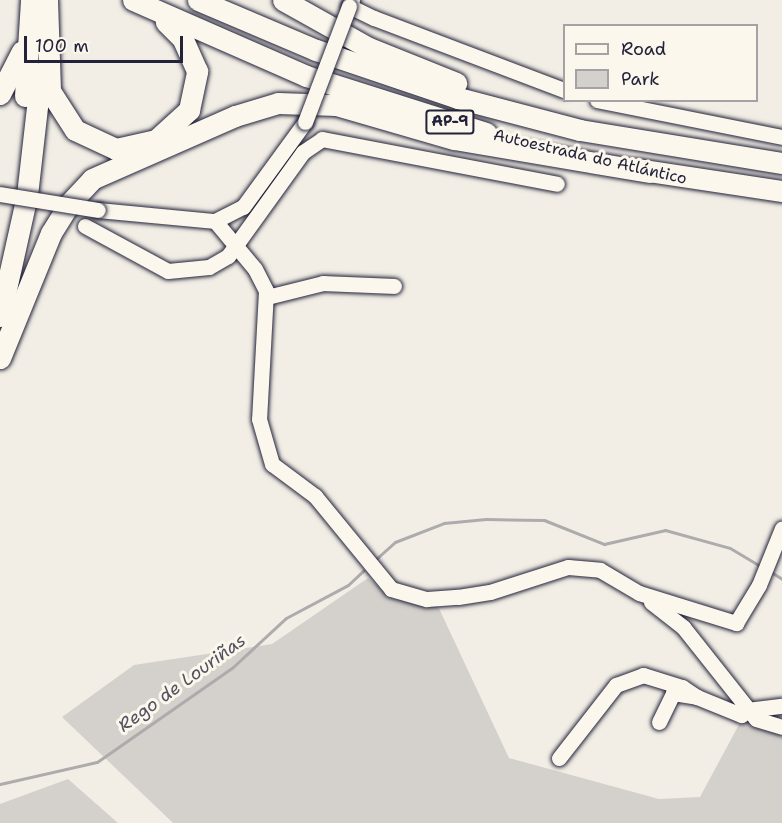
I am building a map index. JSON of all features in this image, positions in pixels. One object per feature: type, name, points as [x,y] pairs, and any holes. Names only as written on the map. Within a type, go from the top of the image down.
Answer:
[{"type":"highway","points":[[42,2],[50,91],[60,112],[75,130],[95,143],[136,147],[174,127],[189,110],[197,71],[192,53],[170,25],[131,0]]},
{"type":"highway","name":"Autoestrada do Atlántico","points":[[131,0],[306,76],[487,134],[649,172],[782,191]]},
{"type":"highway","name":"Autoestrada do Atlántico","points":[[198,0],[382,74],[580,130],[782,163]]},
{"type":"highway","points":[[283,0],[369,48],[580,130]]},
{"type":"highway","points":[[0,94],[14,73],[42,2]]},
{"type":"highway","points":[[0,316],[27,195],[42,2]]},
{"type":"highway","points":[[0,262],[21,137],[30,28]]},
{"type":"highway","points":[[0,358],[51,233],[69,204],[92,179],[246,112],[278,104],[336,105],[454,139],[649,172]]},
{"type":"street","points":[[0,195],[191,222],[215,221],[243,207],[305,122],[350,3],[563,90]]},
{"type":"street","points":[[607,102],[782,137]]},
{"type":"street","points":[[85,226],[168,271],[209,267],[237,245],[303,152],[322,140],[557,184]]},
{"type":"street","points":[[215,221],[255,269],[267,297],[259,419],[272,464],[315,496],[380,581],[408,596],[458,597],[490,592],[568,567],[600,570],[639,593],[683,627],[747,710],[756,719],[782,727]]},
{"type":"street","points":[[267,297],[323,283],[394,286]]},
{"type":"street","points":[[639,593],[736,623],[766,569],[782,528]]},
{"type":"street","points":[[559,758],[616,685],[643,675],[682,687],[696,697]]},
{"type":"street","points":[[659,722],[673,693],[696,697],[741,715],[747,710],[782,705]]},
{"type":"green space","points":[[368,578],[393,599],[436,602],[509,758],[659,799],[700,797],[743,717],[782,731],[782,823],[173,823],[62,717],[134,665],[272,644]]},
{"type":"green space","points":[[68,779],[118,823],[0,823],[0,804]]},
{"type":"waterway","name":"Rego de Louriñas","points":[[376,559],[395,542],[444,523],[486,519],[544,520],[604,544],[665,530],[730,548],[762,567]]},
{"type":"waterway","name":"Rego de Louriñas","points":[[0,784],[97,762],[233,667],[286,618],[348,585],[363,571]]},
{"type":"waterway","name":"Rego de Louriñas","points":[[771,572],[782,579]]}]
